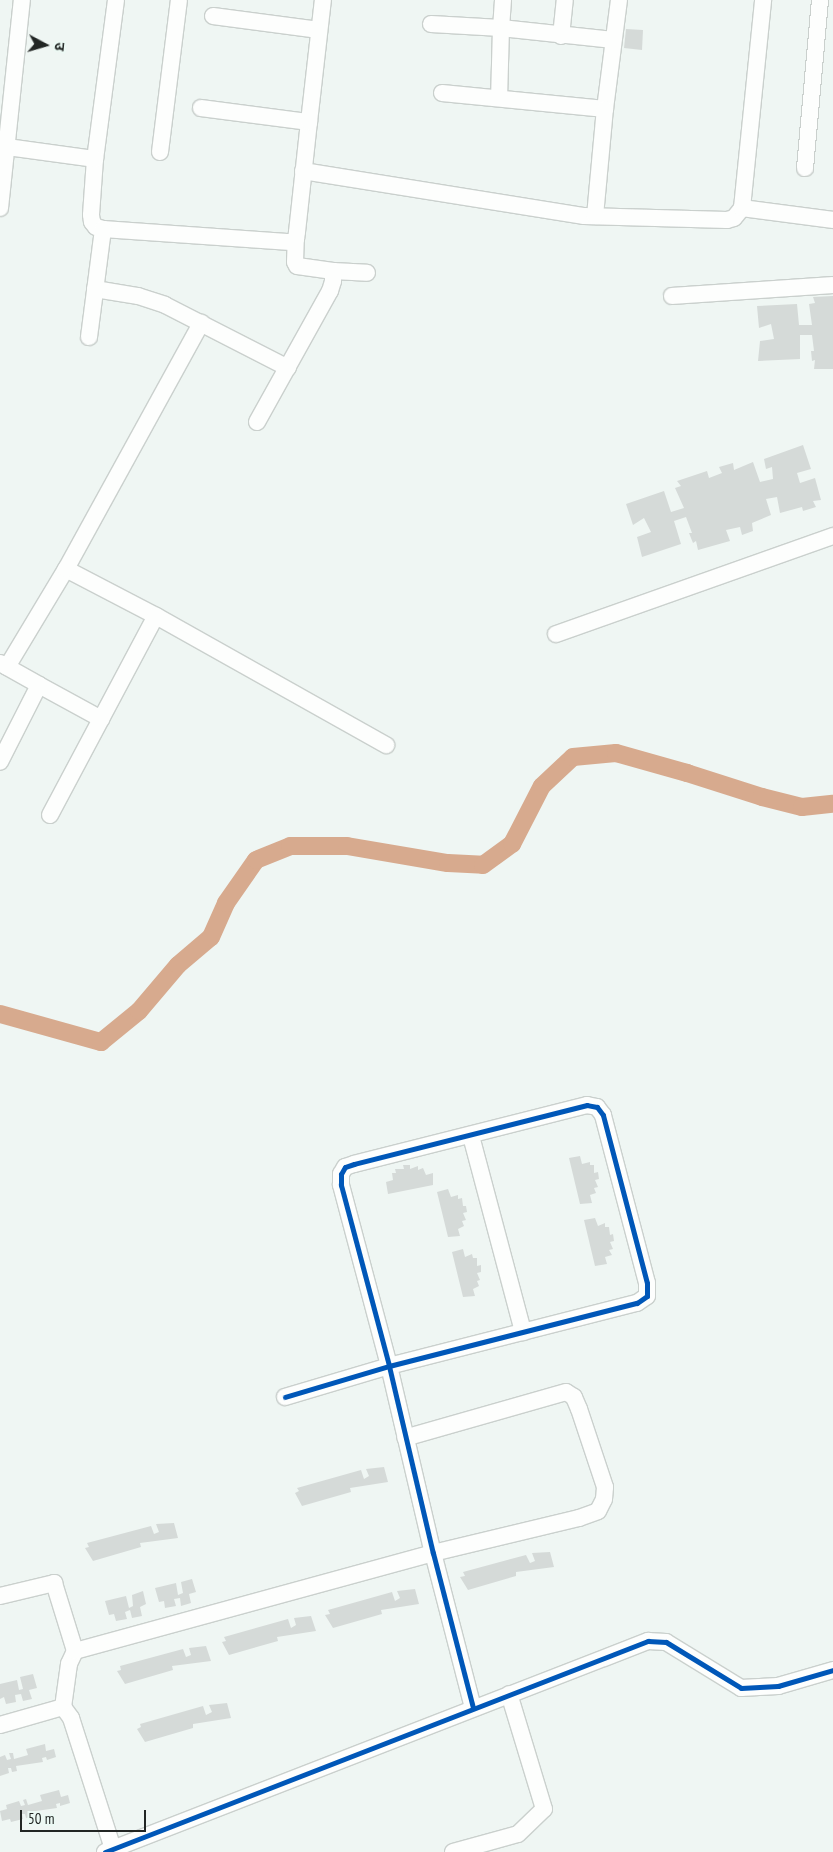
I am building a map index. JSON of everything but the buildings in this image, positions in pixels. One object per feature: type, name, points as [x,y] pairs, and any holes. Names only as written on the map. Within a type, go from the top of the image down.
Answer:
[{"type":"street","points":[[0,208],[3,146],[22,0]]},
{"type":"street","points":[[116,0],[96,159],[92,222],[103,229],[285,243],[296,239]]},
{"type":"street","points":[[160,152],[179,0]]},
{"type":"street","points":[[323,0],[303,171],[295,262],[297,266],[367,273]]},
{"type":"street","points":[[499,98],[503,0]]},
{"type":"street","points":[[561,36],[565,0]]},
{"type":"street","points":[[594,216],[619,0]]},
{"type":"street","points":[[303,171],[594,216],[727,220],[734,218],[742,208],[763,0]]},
{"type":"street","points":[[805,168],[820,0]]},
{"type":"street","points":[[213,16],[319,30]]},
{"type":"street","points":[[431,24],[501,28],[561,36],[613,40]]},
{"type":"street","points":[[442,93],[605,108]]},
{"type":"street","points":[[201,108],[309,122]]},
{"type":"street","points":[[3,146],[96,159]]},
{"type":"street","points":[[742,208],[833,220]]},
{"type":"street","points":[[89,336],[103,229]]},
{"type":"street","points":[[257,422],[330,291],[333,271]]},
{"type":"street","points":[[672,296],[833,284]]},
{"type":"street","points":[[95,289],[155,301],[288,368]]},
{"type":"street","points":[[101,719],[4,665],[66,569],[201,323]]},
{"type":"street","points":[[556,634],[833,536]]},
{"type":"street","points":[[66,569],[156,616],[386,745]]},
{"type":"street","points":[[50,815],[156,616]]},
{"type":"street","points":[[0,762],[39,685]]},
{"type":"street","points":[[285,1398],[389,1366],[637,1304],[647,1296],[647,1283],[606,1124],[603,1115],[597,1107],[587,1105],[471,1136],[354,1164],[345,1167],[341,1174],[340,1185],[389,1366],[432,1554],[473,1708]]},
{"type":"street","points":[[471,1136],[523,1332]]},
{"type":"street","points":[[75,1651],[432,1554],[579,1518],[598,1511],[604,1499],[605,1487],[579,1409],[574,1397],[566,1392],[406,1438]]},
{"type":"street","points":[[0,1596],[54,1583],[75,1651],[69,1664],[63,1707],[71,1718],[109,1850],[648,1641],[666,1642],[741,1688],[778,1686],[833,1670]]},
{"type":"street","points":[[453,1852],[518,1834],[544,1809],[509,1694]]},
{"type":"street","points":[[0,1725],[63,1707]]},
{"type":"waterway","points":[[0,1014],[101,1042],[139,1011],[178,965],[211,937],[226,903],[256,860],[290,846],[347,846],[448,863],[483,865],[512,844],[542,786],[573,757],[616,753],[762,797],[802,807],[833,804]]},
{"type":"cycle path","points":[[285,1397],[389,1366],[637,1303],[647,1296],[647,1283],[603,1115],[597,1107],[587,1105],[354,1164],[345,1167],[341,1174],[341,1185],[389,1366],[433,1553],[473,1708]]},
{"type":"cycle path","points":[[105,1852],[648,1641],[666,1642],[741,1688],[778,1686],[833,1670]]}]
